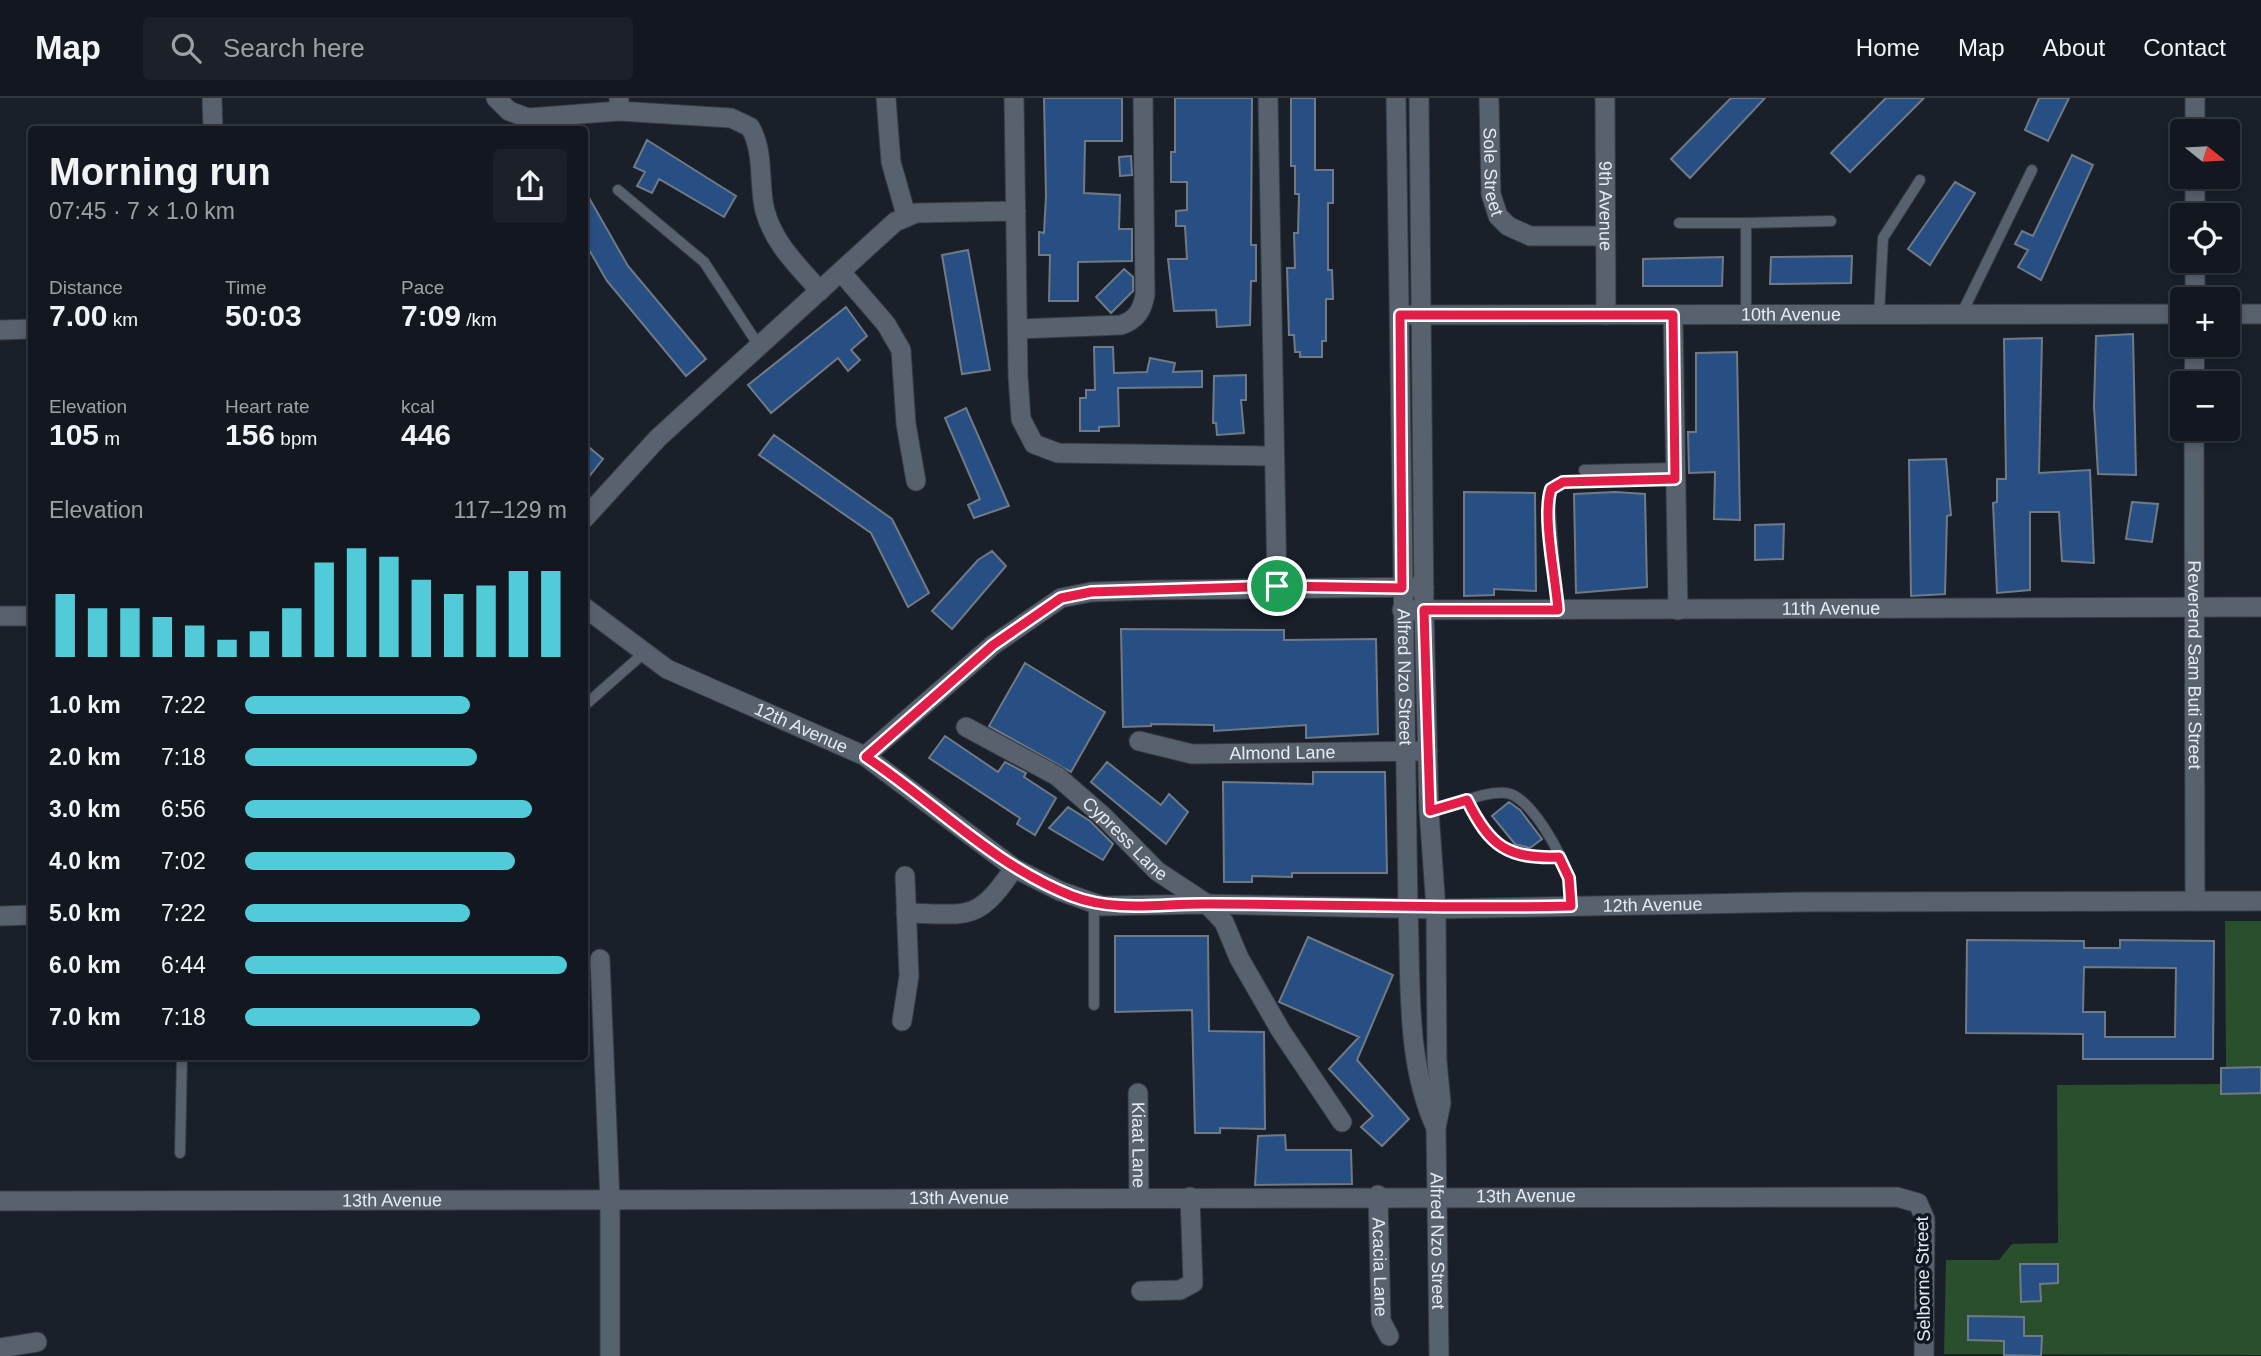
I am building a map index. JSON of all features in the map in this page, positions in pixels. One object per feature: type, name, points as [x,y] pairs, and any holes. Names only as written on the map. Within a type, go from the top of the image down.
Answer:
[{"type":"street","points":[[212,98],[213,126]]},
{"type":"street","points":[[496,98],[509,111],[528,118],[619,104],[731,118],[750,127],[758,145],[765,212],[782,248],[820,291]]},
{"type":"street","points":[[886,98],[891,162],[906,215]]},
{"type":"street","points":[[1014,98],[1021,419],[1034,444],[1058,453],[1274,456]]},
{"type":"street","points":[[1019,329],[1121,325],[1130,322],[1140,311],[1144,295],[1143,98]]},
{"type":"street","points":[[1268,98],[1277,586]]},
{"type":"street","name":"Alfred Nzo Street","points":[[1396,98],[1408,908],[1416,1049],[1424,1097],[1436,1128]]},
{"type":"street","name":"Alfred Nzo Street","points":[[1419,98],[1424,610],[1436,909],[1437,1061],[1441,1103],[1436,1128],[1435,1195],[1439,1356]]},
{"type":"street","name":"Sole Street","points":[[1489,98],[1491,194],[1498,216],[1518,232],[1530,236],[1604,236]]},
{"type":"street","name":"9th Avenue","points":[[1605,98],[1606,315]]},
{"type":"street","points":[[2195,98],[2195,119]]},
{"type":"street","points":[[588,515],[658,438],[906,215],[1016,211]]},
{"type":"street","points":[[841,272],[886,324],[901,350],[906,424],[916,481]]},
{"type":"street","name":"10th Avenue","points":[[1400,315],[2170,314]]},
{"type":"street","points":[[2240,314],[2261,314]]},
{"type":"street","points":[[1673,315],[1678,610]]},
{"type":"street","points":[[0,330],[28,329]]},
{"type":"street","name":"Reverend Sam Buti Street","points":[[2194,441],[2195,901]]},
{"type":"street","points":[[866,757],[993,645],[1061,598],[1091,592],[1277,586],[1424,587]]},
{"type":"street","name":"11th Avenue","points":[[1402,610],[2261,607]]},
{"type":"street","name":"12th Avenue","points":[[588,610],[644,653],[685,679],[866,757],[1014,868],[1060,891],[1094,903],[1114,906],[1207,904],[1436,909],[2261,901]]},
{"type":"street","points":[[0,616],[28,616]]},
{"type":"street","name":"Cypress Lane","points":[[966,727],[1057,776],[1157,871],[1207,904],[1224,922],[1240,958],[1281,1031],[1342,1122]]},
{"type":"street","name":"Almond Lane","points":[[1139,741],[1192,754],[1428,751]]},
{"type":"street","points":[[906,913],[974,912],[994,897],[1014,868]]},
{"type":"street","points":[[902,1021],[909,976],[905,876]]},
{"type":"street","points":[[0,916],[28,915]]},
{"type":"street","points":[[600,958],[610,1201],[610,1356]]},
{"type":"street","name":"Kiaat Lane","points":[[1138,1093],[1139,1198]]},
{"type":"street","name":"Acacia Lane","points":[[1378,1195],[1381,1321],[1389,1336]]},
{"type":"street","name":"13th Avenue","points":[[0,1201],[610,1201],[1435,1195],[1897,1197],[1918,1203]]},
{"type":"street","points":[[1140,1291],[1180,1290],[1193,1283],[1190,1197]]},
{"type":"street","name":"Selborne Street","points":[[1918,1203],[1925,1219],[1924,1356]]},
{"type":"street","points":[[0,1348],[37,1342]]},
{"type":"lane","points":[[1961,315],[2032,170]]},
{"type":"lane","points":[[1879,315],[1883,238],[1920,180]]},
{"type":"lane","points":[[618,190],[704,262],[759,346]]},
{"type":"lane","points":[[1678,223],[1831,222]]},
{"type":"lane","points":[[1746,223],[1746,315]]},
{"type":"lane","points":[[1584,470],[1675,473]]},
{"type":"lane","points":[[1558,610],[1551,533],[1551,489],[1563,482],[1675,473]]},
{"type":"lane","points":[[588,702],[644,653]]},
{"type":"lane","points":[[1406,811],[1430,811],[1497,793],[1515,795],[1545,829],[1569,878],[1571,906]]},
{"type":"lane","points":[[1467,800],[1477,821],[1512,854],[1559,857]]},
{"type":"lane","points":[[1094,903],[1094,1005]]},
{"type":"lane","points":[[180,1153],[182,1060]]},
{"type":"green space","points":[[2225,921],[2261,921],[2261,1355],[1944,1354],[1946,1260],[1999,1260],[2012,1244],[2058,1243],[2057,1085],[2221,1084],[2221,1067],[2226,1067]]},
{"type":"building","points":[[1044,98],[1122,98],[1122,141],[1085,141],[1084,193],[1120,195],[1119,229],[1132,229],[1132,261],[1078,262],[1078,301],[1049,301],[1050,255],[1039,255],[1039,232],[1044,233],[1046,196]]},
{"type":"building","points":[[1175,98],[1252,98],[1251,245],[1256,245],[1256,281],[1251,281],[1250,325],[1217,327],[1216,310],[1174,311],[1168,259],[1187,259],[1185,226],[1176,226],[1176,211],[1187,210],[1187,182],[1171,182],[1171,152],[1175,152]]},
{"type":"building","points":[[1291,98],[1315,98],[1315,170],[1333,170],[1333,203],[1328,203],[1328,270],[1332,270],[1333,299],[1326,299],[1326,341],[1322,341],[1322,357],[1300,357],[1300,352],[1295,352],[1294,335],[1289,335],[1287,268],[1295,268],[1294,233],[1298,233],[1299,194],[1295,194],[1295,166],[1291,166]]},
{"type":"building","points":[[1731,98],[1765,98],[1690,178],[1671,159]]},
{"type":"building","points":[[1886,98],[1924,98],[1850,172],[1831,153]]},
{"type":"building","points":[[2039,98],[2069,98],[2048,141],[2025,130]]},
{"type":"building","points":[[647,140],[736,196],[724,217],[659,179],[652,193],[637,186],[645,172],[634,167]]},
{"type":"building","points":[[2072,155],[2093,165],[2041,280],[2018,267],[2028,250],[2015,244],[2022,231],[2033,236]]},
{"type":"building","points":[[1131,156],[1132,175],[1120,176],[1119,157]]},
{"type":"building","points":[[1955,182],[1975,193],[1930,265],[1908,249]]},
{"type":"building","points":[[588,196],[628,266],[706,359],[686,376],[607,281],[588,248]]},
{"type":"building","points":[[968,250],[990,370],[962,374],[942,255]]},
{"type":"building","points":[[1852,256],[1851,283],[1770,284],[1771,257]]},
{"type":"building","points":[[1723,257],[1722,286],[1643,286],[1643,259]]},
{"type":"building","points":[[1124,269],[1133,277],[1133,291],[1111,313],[1096,297]]},
{"type":"building","points":[[846,307],[867,336],[851,350],[860,360],[848,371],[838,358],[771,413],[748,385]]},
{"type":"building","points":[[2133,334],[2136,475],[2098,474],[2094,406],[2096,336]]},
{"type":"building","points":[[2042,338],[2039,473],[2090,470],[2094,563],[2062,561],[2059,512],[2030,512],[2030,590],[1997,593],[1993,503],[1997,502],[1997,479],[2006,479],[2004,339]]},
{"type":"building","points":[[1094,347],[1113,347],[1114,373],[1147,372],[1150,358],[1175,363],[1173,372],[1202,371],[1202,387],[1118,388],[1119,426],[1099,427],[1099,431],[1080,431],[1080,398],[1086,398],[1086,390],[1095,390]]},
{"type":"building","points":[[1737,352],[1740,520],[1714,519],[1715,472],[1689,473],[1688,432],[1696,432],[1696,353]]},
{"type":"building","points":[[1246,375],[1246,400],[1241,400],[1244,433],[1217,435],[1216,423],[1213,423],[1214,376]]},
{"type":"building","points":[[966,408],[1009,506],[974,518],[968,505],[980,499],[945,418]]},
{"type":"building","points":[[774,435],[892,519],[929,593],[908,607],[871,533],[759,455]]},
{"type":"building","points":[[588,446],[603,459],[588,478]]},
{"type":"building","points":[[1946,459],[1951,515],[1947,516],[1945,594],[1911,596],[1909,460]]},
{"type":"building","points":[[1464,492],[1535,493],[1536,591],[1494,589],[1494,595],[1464,596]]},
{"type":"building","points":[[1574,494],[1645,494],[1647,587],[1576,593]]},
{"type":"building","points":[[2132,502],[2158,504],[2152,542],[2126,539]]},
{"type":"building","points":[[1784,524],[1783,559],[1755,560],[1755,525]]},
{"type":"building","points":[[992,551],[1006,566],[952,629],[932,611],[978,560]]},
{"type":"building","points":[[1121,629],[1284,630],[1284,640],[1376,639],[1378,734],[1306,738],[1306,725],[1214,731],[1214,725],[1151,724],[1123,727]]},
{"type":"building","points":[[1025,663],[1105,712],[1071,772],[989,726]]},
{"type":"building","points":[[945,736],[998,772],[1005,762],[1026,773],[1024,777],[1056,798],[1035,835],[1017,824],[1020,818],[929,758]]},
{"type":"building","points":[[1107,762],[1161,805],[1169,794],[1188,812],[1166,844],[1091,782]]},
{"type":"building","points":[[1313,772],[1385,772],[1387,873],[1292,873],[1292,877],[1252,876],[1252,882],[1224,882],[1223,782],[1313,784]]},
{"type":"building","points":[[1509,802],[1520,810],[1542,839],[1530,848],[1515,844],[1492,816]]},
{"type":"building","points":[[1068,807],[1090,821],[1113,844],[1103,860],[1049,828]]},
{"type":"building","points":[[1115,936],[1208,936],[1209,1031],[1264,1032],[1265,1129],[1220,1128],[1220,1133],[1195,1133],[1192,1010],[1115,1012]]},
{"type":"building","points":[[1308,937],[1393,975],[1357,1060],[1409,1119],[1382,1146],[1361,1127],[1373,1116],[1329,1069],[1359,1037],[1279,1002]]},
{"type":"building","points":[[1967,940],[2084,941],[2084,948],[2120,948],[2120,940],[2214,941],[2213,1059],[2083,1059],[2083,1034],[1966,1033]],"holes":[[[2084,967],[2176,968],[2175,1037],[2105,1037],[2105,1012],[2083,1012]]]},
{"type":"building","points":[[2261,1067],[2261,1093],[2221,1094],[2221,1068]]},
{"type":"building","points":[[1285,1135],[1286,1150],[1351,1150],[1352,1184],[1255,1185],[1258,1136]]},
{"type":"building","points":[[2020,1264],[2058,1264],[2058,1283],[2040,1284],[2041,1301],[2021,1302]]},
{"type":"building","points":[[1968,1316],[2024,1317],[2024,1336],[2042,1336],[2041,1356],[2004,1355],[2004,1341],[1968,1340]]},
{"type":"route","points":[[1400,315],[1673,315],[1675,479],[1563,482],[1551,489],[1551,544],[1558,610],[1424,610],[1430,811],[1467,800],[1477,821],[1512,854],[1537,858],[1559,857],[1569,878],[1571,906],[1436,909],[1207,904],[1102,906],[1060,891],[1014,868],[866,757],[993,645],[1042,608],[1061,598],[1091,592],[1277,586],[1402,588],[1400,315]]}]
